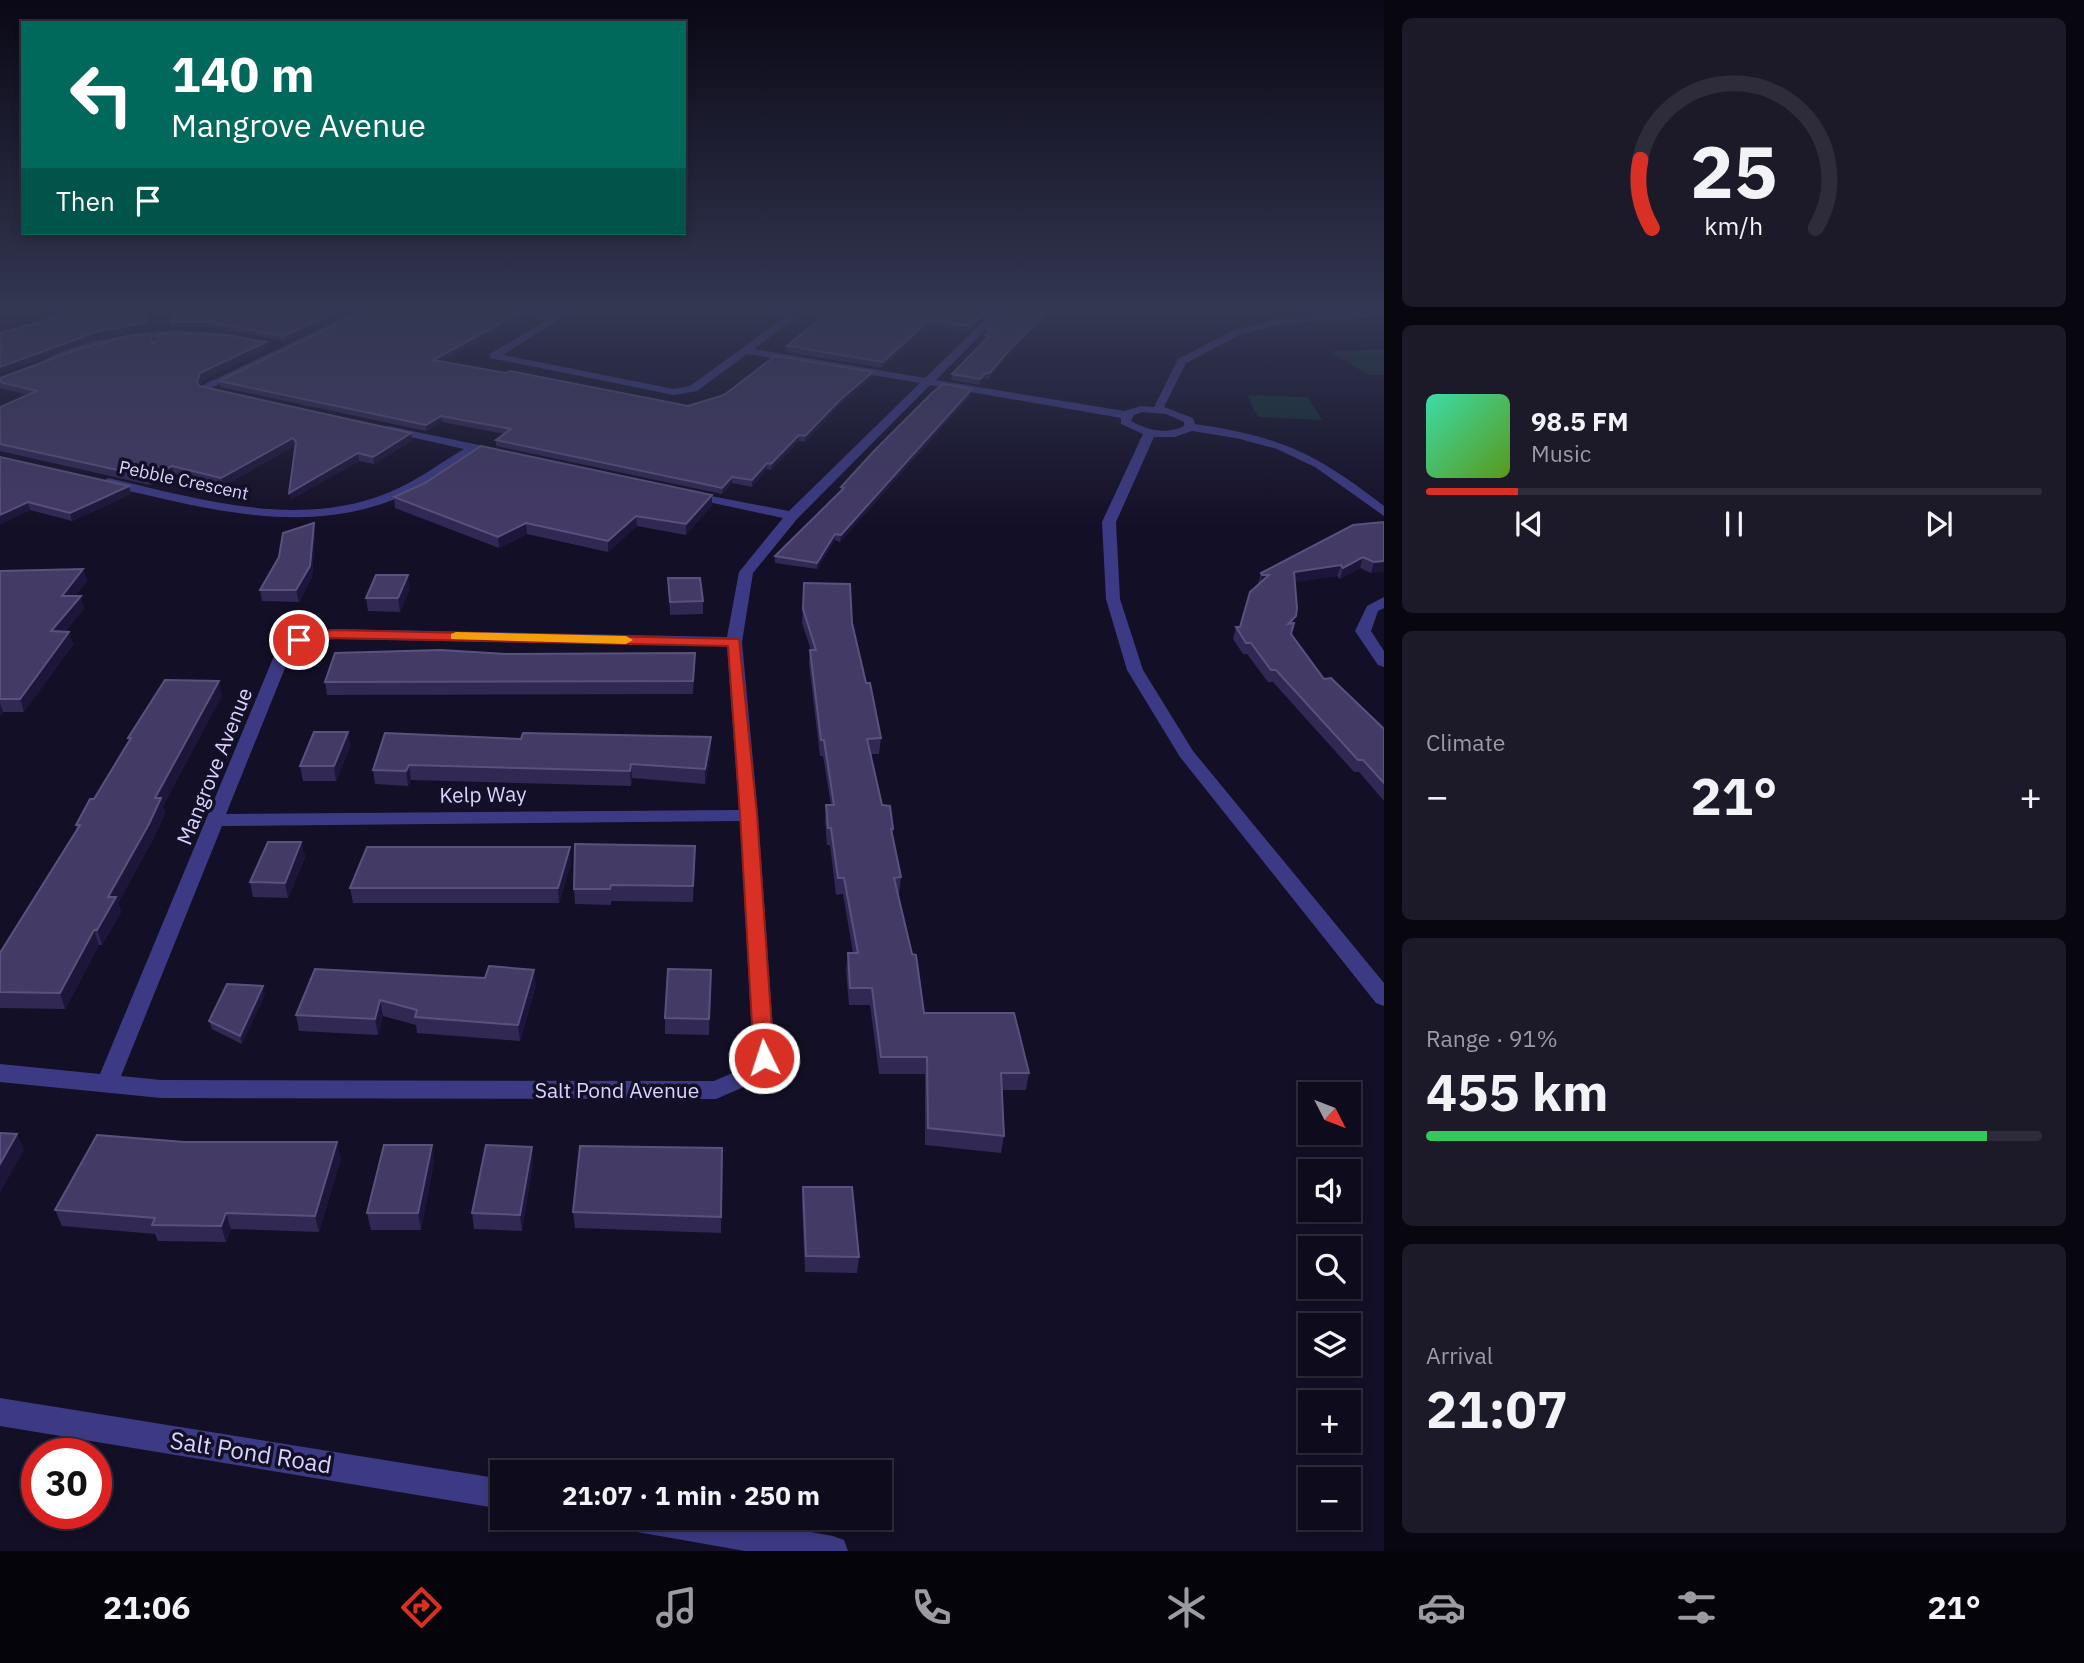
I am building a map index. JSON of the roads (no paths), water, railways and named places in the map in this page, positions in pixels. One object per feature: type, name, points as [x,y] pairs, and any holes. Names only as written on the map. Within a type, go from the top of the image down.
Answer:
[{"type":"street","points":[[216,381],[204,387],[206,390],[233,396]]},
{"type":"street","points":[[621,381],[674,392],[693,390],[705,381]]},
{"type":"street","name":"Salt Pond Avenue","points":[[0,1073],[161,1089],[716,1090],[745,1077],[764,1058],[749,814],[734,642],[746,572],[792,516],[930,381]]},
{"type":"street","points":[[932,381],[1126,415],[1135,411],[1158,409],[1184,416],[1191,424],[1190,427]]},
{"type":"street","points":[[1158,409],[1172,381]]},
{"type":"street","points":[[1126,415],[1125,422],[1129,425],[1150,432],[1180,433],[1190,427],[1252,438],[1287,448],[1311,459],[1384,512]]},
{"type":"street","points":[[380,428],[514,456]]},
{"type":"street","points":[[1150,432],[1110,522],[1113,599],[1135,670],[1186,753],[1384,998]]},
{"type":"street","name":"Pebble Crescent","points":[[93,478],[240,512],[294,516],[348,508],[388,497],[475,448]]},
{"type":"street","points":[[673,490],[792,516]]},
{"type":"street","points":[[1384,601],[1372,609],[1363,631],[1384,662]]},
{"type":"street","name":"Mangrove Avenue","points":[[107,1084],[282,656],[299,640],[333,634],[734,642]]},
{"type":"street","name":"Kelp Way","points":[[217,820],[749,814]]},
{"type":"street","name":"Salt Pond Road","points":[[0,1412],[490,1492]]},
{"type":"street","points":[[712,1530],[833,1551]]}]
